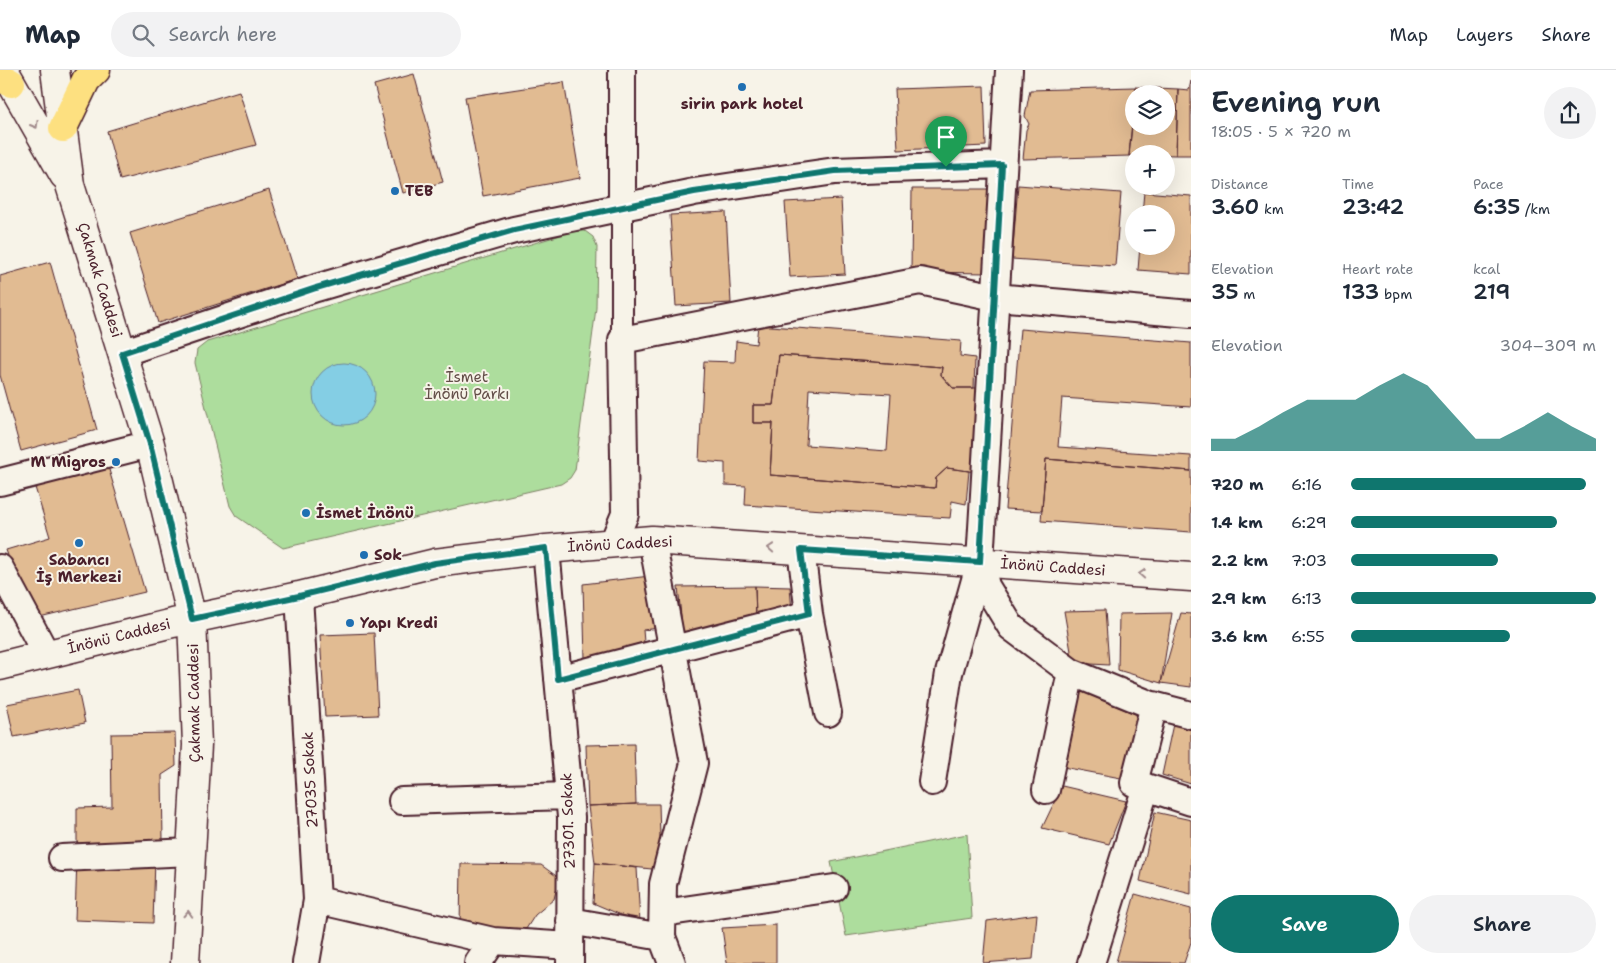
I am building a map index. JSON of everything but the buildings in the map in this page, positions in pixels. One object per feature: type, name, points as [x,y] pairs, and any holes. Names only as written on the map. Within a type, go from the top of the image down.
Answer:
[{"type":"highway","points":[[63,128],[86,80],[96,70]]},
{"type":"main road","name":"Çakmak Caddesi","points":[[55,70],[70,185],[150,444],[192,619],[197,745],[185,963]]},
{"type":"main road","points":[[5,77],[70,185]]},
{"type":"main road","name":"İnönü Caddesi","points":[[0,666],[435,563],[546,548],[652,540],[1191,577]]},
{"type":"street","points":[[613,543],[625,514],[622,340],[622,70]]},
{"type":"street","points":[[932,782],[949,673],[980,562],[1009,70]]},
{"type":"street","points":[[122,353],[316,288],[514,230],[694,192],[835,171],[1002,165]]},
{"type":"street","points":[[622,340],[920,281],[995,297],[1191,314]]},
{"type":"street","points":[[0,482],[150,444]]},
{"type":"street","points":[[652,540],[694,763],[663,884],[663,925],[672,963]]},
{"type":"street","name":"27301. Sokak","points":[[546,548],[571,817],[570,944]]},
{"type":"street","points":[[801,550],[809,614],[828,713]]},
{"type":"street","points":[[980,562],[986,586],[1011,627],[1071,672],[1154,705],[1191,715]]},
{"type":"street","points":[[0,568],[46,654]]},
{"type":"street","name":"27035 Sokak","points":[[299,596],[317,900],[306,963]]},
{"type":"street","points":[[558,679],[809,614]]},
{"type":"street","points":[[1046,790],[1071,672]]},
{"type":"street","points":[[1154,705],[1134,783],[1191,802]]},
{"type":"street","points":[[1090,963],[1146,787]]},
{"type":"street","points":[[402,801],[569,796]]},
{"type":"street","points":[[62,858],[191,852]]},
{"type":"street","points":[[317,900],[493,941],[570,944],[834,888]]},
{"type":"street","points":[[478,963],[493,941]]},
{"type":"green space","name":"İsmet İnönü Parkı","points":[[574,231],[585,231],[593,237],[597,247],[596,308],[575,470],[570,478],[561,484],[283,548],[236,516],[230,506],[195,363],[197,350],[207,342]]},
{"type":"green space","points":[[967,834],[972,918],[846,936],[831,862]]},
{"type":"water","points":[[344,363],[361,368],[366,372],[370,377],[375,394],[370,411],[366,416],[361,420],[344,425],[327,420],[322,416],[318,411],[313,394],[318,377],[322,372],[327,368]]},
{"type":"place","name":"sirin park hotel","points":[[742,87]]},
{"type":"place","name":"TEB","points":[[395,191]]},
{"type":"place","name":"M Migros","points":[[116,462]]},
{"type":"place","name":"İsmet İnönü","points":[[306,513]]},
{"type":"place","name":"Sabancı İş Merkezi","points":[[79,543]]},
{"type":"place","name":"Sok","points":[[364,555]]},
{"type":"place","name":"Yapı Kredi","points":[[350,623]]},
{"type":"route","points":[[1002,165],[980,562],[801,550],[809,614],[558,679],[546,548],[435,563],[299,596],[192,619],[150,444],[122,353],[316,288],[514,230],[694,192],[835,171],[946,167],[1002,165]]}]
